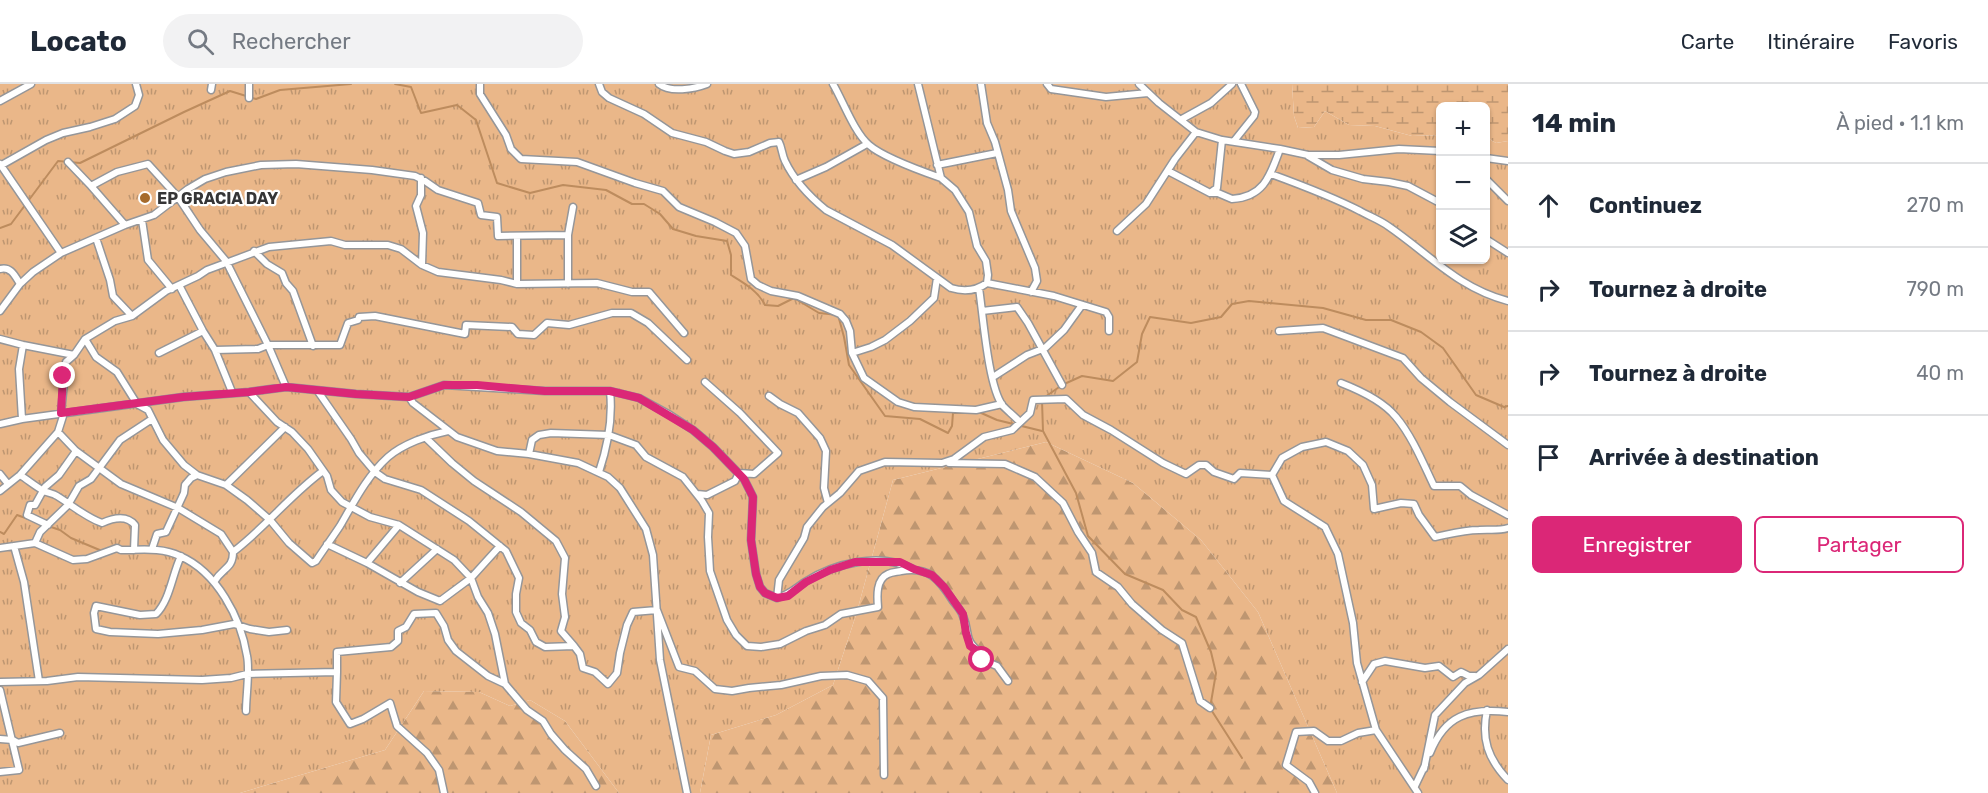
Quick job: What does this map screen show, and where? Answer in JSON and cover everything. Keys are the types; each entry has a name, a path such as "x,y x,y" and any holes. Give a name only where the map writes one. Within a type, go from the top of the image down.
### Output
{"street":[{"path":"0,101 31,84"},
{"path":"61,253 0,165 55,136 115,119 135,106 139,95 136,84"},
{"path":"249,84 249,98"},
{"path":"480,84 480,94 506,135 511,149 521,159 587,164 634,183 663,191 679,207 715,222 736,234 745,246 751,279 771,291 798,296 840,314 850,331 852,352 864,378 898,402 914,407 976,410 1002,404"},
{"path":"599,84 602,92 609,98 644,114 672,133 706,142 734,154 749,152 770,143 779,142 784,160 796,180 826,210 892,245 951,288 961,291 979,288 987,282 986,261 977,246 969,212 955,190 941,178 918,170 867,144 833,84"},
{"path":"659,84 667,88 680,89 707,84"},
{"path":"918,84 941,178"},
{"path":"981,84 987,123 995,142 1011,211 1035,268 1036,281 1031,292"},
{"path":"1047,84 1051,89 1091,96 1148,93"},
{"path":"1139,84 1196,132 1222,140 1308,155 1339,155 1399,149 1436,151"},
{"path":"1182,119 1211,103 1232,84"},
{"path":"1234,141 1255,112 1241,84"},
{"path":"1117,231 1146,204 1196,132"},
{"path":"1210,193 1217,188 1222,140"},
{"path":"796,180 826,167 867,144"},
{"path":"1168,171 1210,193 1218,193 1232,199 1258,192 1271,174 1280,149"},
{"path":"937,165 997,153"},
{"path":"1308,155 1332,170 1363,179 1408,186 1436,201"},
{"path":"1490,159 1508,161"},
{"path":"68,162 125,225"},
{"path":"91,186 117,171 148,164 178,197 200,230 226,261 268,345 286,387"},
{"path":"0,311 20,284 61,253 154,215 188,189 213,176 261,165 296,164 372,170 421,178 438,190 478,203 482,215 497,217 498,236 568,235"},
{"path":"1271,174 1331,196 1387,225 1468,286 1508,301"},
{"path":"421,178 421,195 416,206 423,233 422,264"},
{"path":"1490,184 1508,201"},
{"path":"568,284 568,235 573,207"},
{"path":"142,220 148,260 172,289"},
{"path":"517,237 517,284"},
{"path":"96,238 113,296 132,316"},
{"path":"0,491 20,475 58,432 62,413 66,362 85,339 115,321 132,316 172,289 226,261 269,246 331,241 345,245 388,245 401,249 438,272 517,284 597,283 632,292 649,292 684,333"},
{"path":"1490,242 1508,253"},
{"path":"254,251 267,264 282,273 286,283 293,291 313,346"},
{"path":"0,269 6,267 9,269 20,284"},
{"path":"852,352 872,347 910,321 934,298 937,279"},
{"path":"987,282 1054,296 1106,312 1109,317 1109,331"},
{"path":"179,285 215,350 232,392"},
{"path":"979,288 987,356 995,390 1002,404 1020,422"},
{"path":"993,377 1027,355 1042,351 1064,330 1082,305"},
{"path":"982,311 1017,307 1062,385"},
{"path":"215,350 258,349 268,345 340,345 348,323 358,320 359,317 375,316 465,334 466,325 512,327 518,334 534,335 547,323 568,325 612,313 631,313 648,323 687,360"},
{"path":"1279,332 1323,328 1403,358 1421,378 1508,445"},
{"path":"159,353 203,331"},
{"path":"0,339 74,355"},
{"path":"85,339 96,357 117,372 137,404 148,410 170,449 197,475 226,485 247,500 270,520 289,543 312,564 340,526 349,507 387,458 402,447 448,431"},
{"path":"22,419 18,369 23,345"},
{"path":"705,382 740,413 778,453 754,474 739,473"},
{"path":"1341,383 1364,392 1395,415 1434,486 1460,486 1471,495 1508,514"},
{"path":"0,424 62,413 183,397 286,387 409,397 444,385 545,391 610,391 639,398 693,430 739,473 753,497 751,540 756,574 760,587 765,593 777,598 788,596 806,582 830,570 855,562 900,562 932,575 944,587 963,614 970,646 983,655 982,660 997,666 1008,681"},
{"path":"327,391 319,393 359,453 375,472 385,479 421,490 469,521 506,551 519,578 516,612 521,623 530,630 536,642 545,647 574,646"},
{"path":"599,472 609,435 612,408 610,391"},
{"path":"249,392 277,422 292,432 308,449 323,471 336,497 349,507 370,517 399,525 454,560 471,578 478,597 488,612 505,684"},
{"path":"769,396 798,412 820,438 826,451 824,488 828,503"},
{"path":"409,397 457,437 497,451 578,463 599,472 620,488 646,529 653,555 660,660 687,793"},
{"path":"942,463 964,453 984,437 1012,430 1030,414 1033,400 1066,399 1083,415 1112,430 1163,463 1186,474 1198,465 1206,465 1214,472 1234,479 1240,473 1272,476"},
{"path":"35,543 40,532 68,504 79,486 91,479 120,440 152,419"},
{"path":"226,485 285,427"},
{"path":"58,432 76,451 121,484 178,508 221,534 233,552 233,561 220,571 214,582"},
{"path":"529,454 532,440 538,435 551,433 609,435 636,445 646,457 682,477 697,494 709,513 710,565 715,586 727,620 736,635 747,646 761,647 780,644 806,631 825,625 841,614 878,607 877,592 881,579 886,574 914,569"},
{"path":"426,438 474,481 521,512 556,541 565,558 562,594 566,617 561,631 580,654 583,668 595,672 608,684 617,673 627,625 633,612 657,610"},
{"path":"1272,476 1282,458 1302,447 1326,442 1348,451 1363,465 1372,486 1374,509 1401,503 1414,504 1436,537 1453,533 1508,528"},
{"path":"47,526 27,515 30,505 35,505 43,491 59,475 76,451"},
{"path":"777,598 779,580 804,538 807,527 859,471 885,462 1005,464 1035,477 1064,503 1092,554 1096,572 1118,587 1132,604 1162,630 1182,643 1200,701 1210,708"},
{"path":"233,552 270,520 301,488 323,471"},
{"path":"697,494 707,495 735,481 739,473"},
{"path":"0,474 8,484"},
{"path":"20,475 43,491 56,495 102,523 127,518 135,525 134,550"},
{"path":"152,549 157,534 166,532 178,508 185,485 197,475"},
{"path":"1272,476 1284,501 1325,527 1338,554 1353,623 1357,663 1376,730 1416,790"},
{"path":"367,563 399,525"},
{"path":"0,548 35,543 73,560 87,559 117,548 152,549 182,556 214,582 231,606 248,658 246,711"},
{"path":"327,544 367,563 400,583 440,601 471,578 500,546"},
{"path":"14,546 24,582 39,681"},
{"path":"400,583 437,549"},
{"path":"182,556 176,567 164,606 156,614 140,615 96,606 94,613 96,629 110,632 158,634 234,624 269,632 287,630"},
{"path":"657,610 679,667 695,670 715,689 732,691 781,686 821,676 847,675 868,681 883,698 884,775"},
{"path":"444,793 439,770 421,747 397,726 390,703 350,724 336,702 337,652 391,646 398,641 398,632 406,627 414,614 436,612 444,626 448,640 456,651 488,676 505,684 527,710 543,721 565,750 586,769 596,786"},
{"path":"1424,769 1435,715 1465,683 1479,675 1508,649"},
{"path":"1362,682 1374,664 1385,661 1425,668 1439,666 1453,677 1461,672 1469,676 1479,675"},
{"path":"0,682 39,681 78,676 202,680 231,678 247,674 337,672"},
{"path":"0,690 19,770 0,772"},
{"path":"1487,710 1486,746 1495,766 1508,780"},
{"path":"1416,790 1436,739 1453,718 1475,711 1508,712"},
{"path":"1315,793 1309,782 1286,765 1296,732 1314,731 1329,741 1341,741 1358,732 1376,730"},
{"path":"0,739 13,740 18,743 60,733"}],"green space":[{"path":"0,84 1292,84 1294,116 1298,128 1314,127 1325,111 1349,125 1375,126 1412,136 1436,135 1436,264 1490,264 1490,139 1496,143 1508,141 1508,793 1337,793 1258,612 1201,540 1133,483 1046,442 893,480 856,615 833,685 776,715 711,735 700,793 619,793 565,721 530,700 510,706 479,692 424,691 385,750 240,793 0,793"},
{"path":"1292,84 1508,84 1508,141 1496,143 1490,139 1490,102 1436,102 1436,135 1412,136 1375,126 1349,125 1325,111 1314,127 1298,128 1294,116"},
{"path":"1046,442 1133,483 1201,540 1258,612 1337,793 700,793 711,735 776,715 833,685 856,615 893,480"},
{"path":"424,691 479,692 510,706 530,700 565,721 619,793 240,793 385,750"}],"waterway":[{"path":"0,228 11,224 58,161 80,163 230,91 256,99 280,90 351,84"},
{"path":"395,84 411,87 421,113 457,105 476,120 497,183 530,193 563,185 606,190 632,204 644,204 660,214 673,229 696,236 727,241 731,255 731,275 755,291 765,305 778,306 794,298 819,313 838,315 849,365 885,416 920,419 948,433 952,426 953,413 970,413"},
{"path":"1045,397 1062,385 1082,376 1113,381 1137,362 1142,334 1150,317 1191,323 1221,317 1232,304 1249,301 1323,308 1366,320 1391,320 1421,332 1443,348 1476,395 1504,407 1508,406"},
{"path":"1042,401 1043,431 1076,493 1088,536 1125,574 1163,590 1182,610 1196,617 1211,652 1216,673 1210,708 1242,758"},
{"path":"979,412 997,420 1042,431"},
{"path":"0,532 4,534 17,515 34,521"},
{"path":"48,526 102,551"}],"place":[{"name":"EP GRACIA DAY","path":"145,198"}],"route":[{"path":"63,376 61,413 183,397 286,387 409,397 444,385 477,385 545,391 610,391 639,398 693,430 744,479 753,497 751,540 756,574 760,587 765,593 777,598 788,596 806,582 830,570 855,562 900,562 932,575 944,587 963,614 970,646 983,655 982,660"}]}
